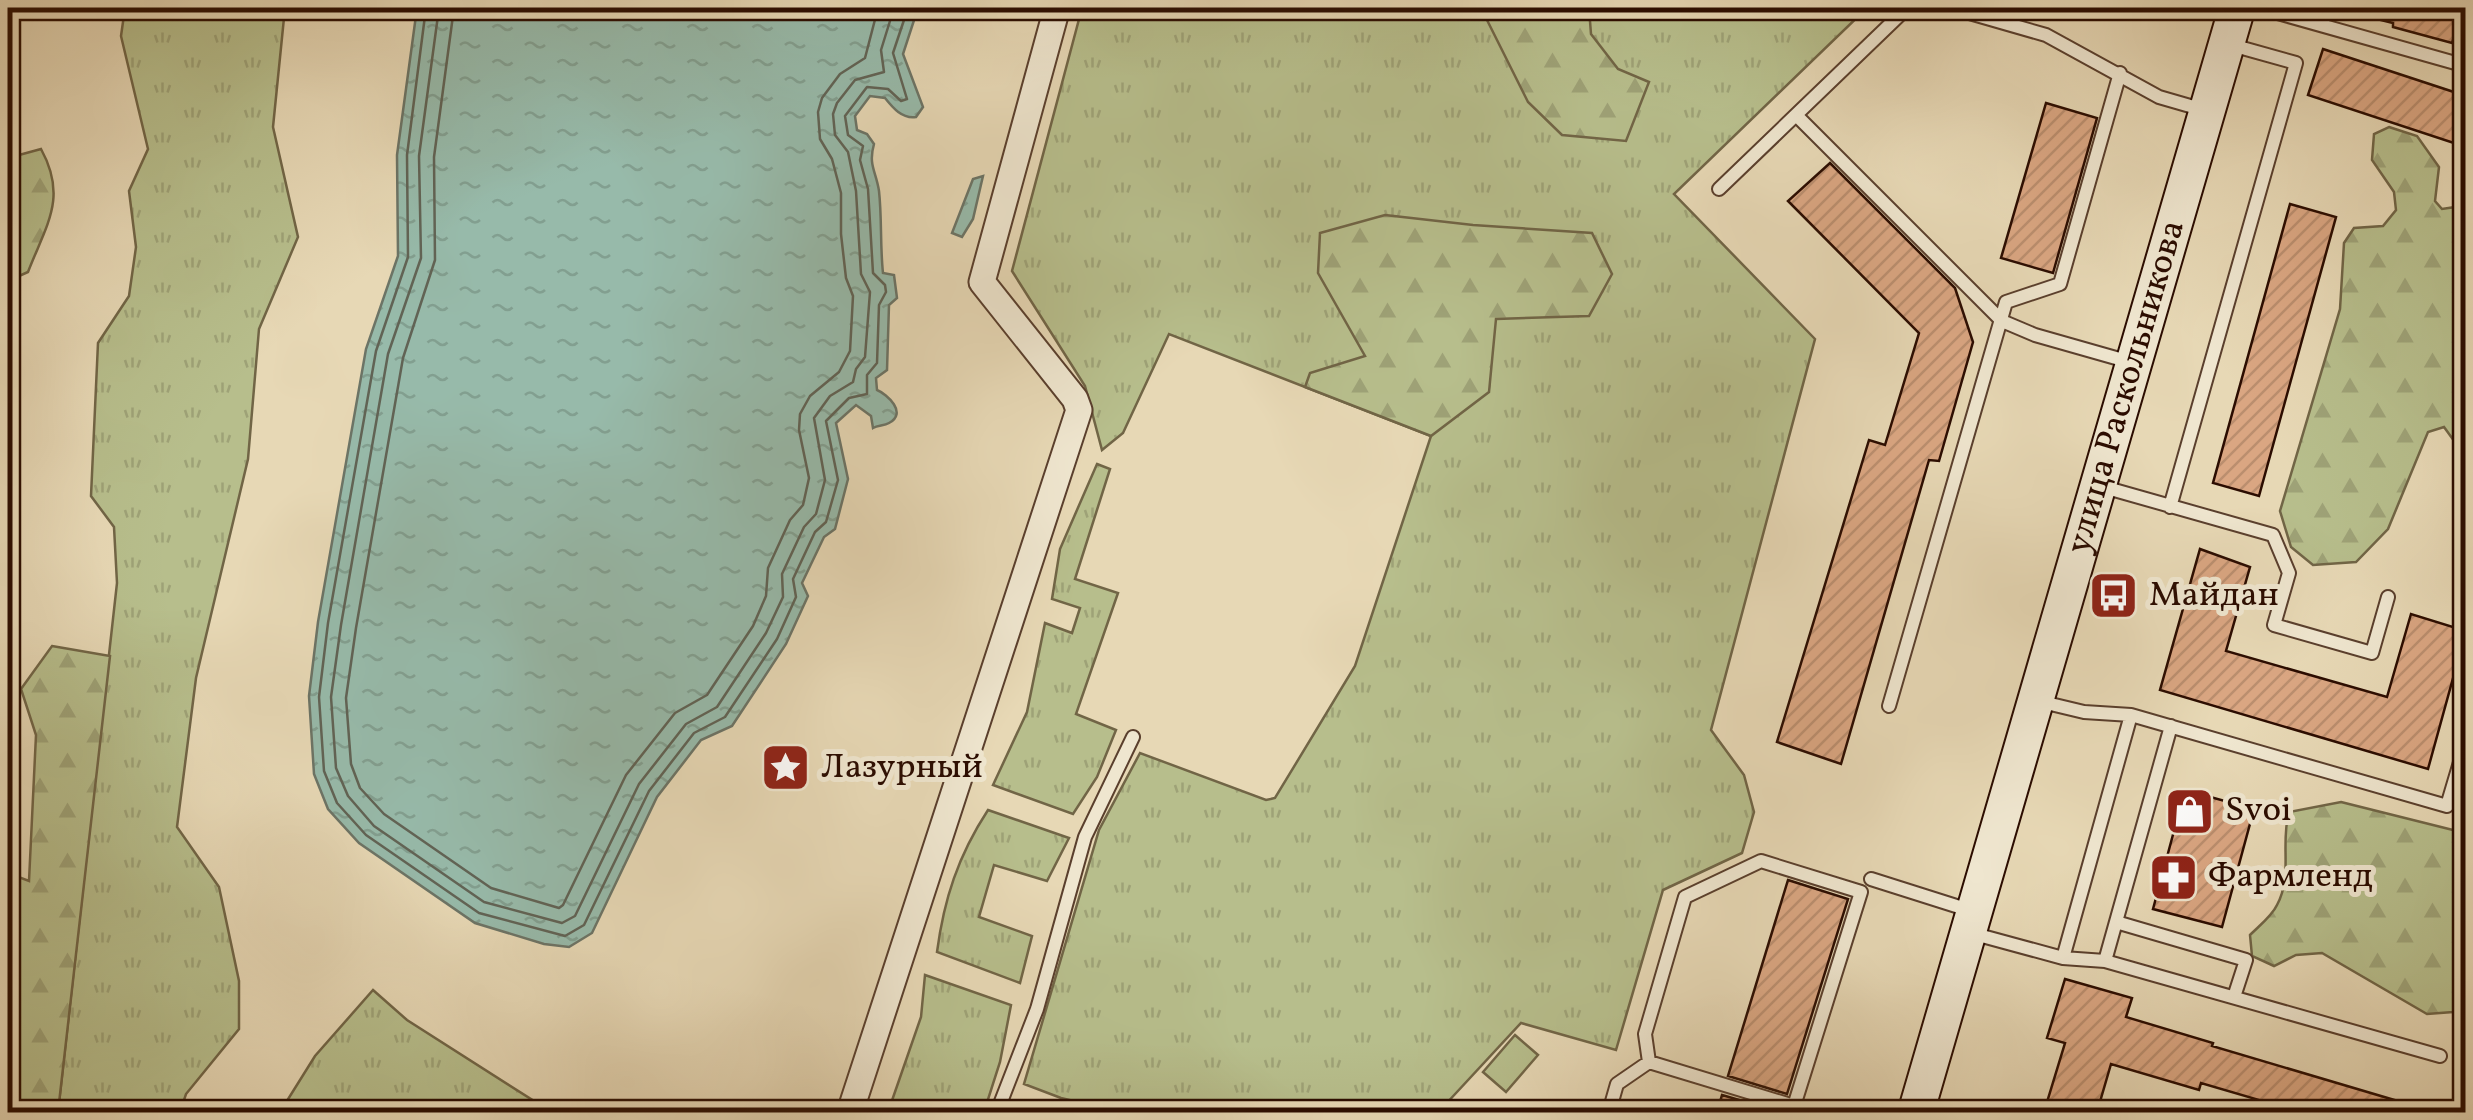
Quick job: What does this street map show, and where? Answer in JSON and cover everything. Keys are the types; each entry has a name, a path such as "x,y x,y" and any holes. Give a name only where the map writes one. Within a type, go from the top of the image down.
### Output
{"street":[{"path":"850,1112 1079,410 1075,399 982,282 1058,8"},
{"name":"улица Раскольникова","path":"1916,1112 2237,8"}],"lane":[{"path":"1719,188 1907,8"},
{"path":"1952,8 2046,35 2159,97 2207,110"},
{"path":"2260,8 2289,12 2466,66"},
{"path":"2170,507 2282,135 2296,63 2226,44"},
{"path":"1889,706 2006,302 2060,284 2120,74"},
{"path":"1796,115 2002,321 2035,335 2133,363"},
{"path":"2098,486 2273,534 2289,573 2274,624 2372,653 2388,597"},
{"path":"2035,700 2084,712 2131,715 2447,806 2466,742"},
{"path":"2063,958 2131,715"},
{"path":"2105,960 2171,726"},
{"path":"998,1112 1037,1009 1084,838 1132,737"},
{"path":"1761,861 1861,892 1800,1109 1777,1107 1650,1062 1645,1034 1686,897 1761,861"},
{"path":"1871,879 2063,958 2105,960 2440,1056"},
{"path":"2116,922 2246,960 2234,997"},
{"path":"1608,1112 1617,1084 1650,1062"}],"green space":[{"path":"125,8 285,8 273,127 298,237 259,329 248,459 196,678 177,827 219,887 239,981 239,1029 186,1094 180,1112 58,1112 117,583 114,527 91,496 98,343 129,296 136,247 129,191 148,149 121,36"},
{"path":"1082,8 1867,8 1674,194 1815,339 1711,730 1744,775 1754,812 1742,853 1663,890 1616,1050 1521,1023 1444,1106 1443,1112 1120,1112 1061,1098 1024,1084 1099,830 1140,753 1266,800 1275,798 1355,666 1431,436 1169,334 1123,433 1102,450 1085,386 1012,271"},
{"path":"1481,8 1589,8 1591,34 1618,69 1649,82 1626,141 1562,135 1528,102"},
{"path":"2389,127 2417,136 2439,167 2435,201 2442,209 2455,207 2465,196 2465,448 2457,445 2444,427 2428,432 2388,529 2356,562 2313,565 2291,547 2280,511 2340,309 2344,243 2354,228 2383,226 2396,210 2394,192 2372,160 2374,134"},
{"path":"41,149 53,182 51,211 28,272 8,281 8,158"},
{"path":"1385,215 1592,233 1612,274 1589,316 1496,319 1489,392 1431,436 1305,387 1310,373 1365,356 1318,273 1320,233"},
{"path":"1097,464 1110,469 1075,579 1118,593 1076,714 1116,730 1097,777 1073,814 993,785 1027,712 1045,623 1072,633 1080,608 1052,599 1060,549"},
{"path":"52,646 110,656 58,1112 8,1112 8,873 29,881 36,735 21,689"},
{"path":"2341,802 2465,833 2465,993 2453,1012 2427,1014 2322,953 2296,955 2274,966 2252,956 2250,935 2272,913 2282,894 2289,812"},
{"path":"988,810 1069,838 1047,881 994,865 979,917 1032,936 1020,983 937,952 954,878"},
{"path":"925,975 1011,1005 1000,1062 984,1112 888,1112 921,1017"},
{"path":"373,990 407,1020 534,1101 542,1112 280,1112 315,1056"},
{"path":"1515,1035 1538,1055 1506,1092 1483,1072"}],"water":[{"path":"417,8 918,8 903,54 923,107 916,117 906,116 885,98 870,96 855,116 857,130 867,134 874,144 872,163 879,191 883,273 894,275 897,298 889,305 887,370 876,378 877,390 890,400 897,414 889,423 873,428 871,416 856,405 836,423 848,479 835,529 824,537 802,583 808,596 786,644 732,726 701,740 657,797 592,933 569,947 544,944 475,923 359,843 328,809 314,774 309,696 318,622 366,349 398,256 397,155"},
{"path":"983,176 973,219 962,237 952,233 973,179"}],"building":[{"path":"2358,8 2466,8 2466,43 2393,27 2393,23 2357,14"},
{"path":"2323,49 2466,96 2466,147 2308,95"},
{"path":"2046,103 2097,118 2053,273 2001,258"},
{"path":"1830,163 1955,288 1973,342 1939,461 1929,460 1841,764 1777,742 1869,440 1885,445 1919,333 1788,201"},
{"path":"2290,204 2336,217 2259,496 2213,483"},
{"path":"2200,549 2250,567 2226,651 2387,697 2411,614 2466,631 2428,769 2160,690"},
{"path":"2185,790 2254,809 2222,927 2153,909"},
{"path":"1788,880 1848,899 1787,1094 1728,1076"},
{"path":"2065,979 2132,998 2126,1017 2418,1107 2418,1112 2300,1112 2201,1083 2199,1090 2111,1064 2097,1112 2044,1112 2065,1043 2047,1038"},
{"path":"1722,1095 1781,1112 1717,1112"}],"place":[{"name":"Майдан","path":"2114,596"},
{"name":"Лазурный","path":"786,768"},
{"name":"Svoi","path":"2190,811"},
{"name":"Фармленд","path":"2173,877"}]}
